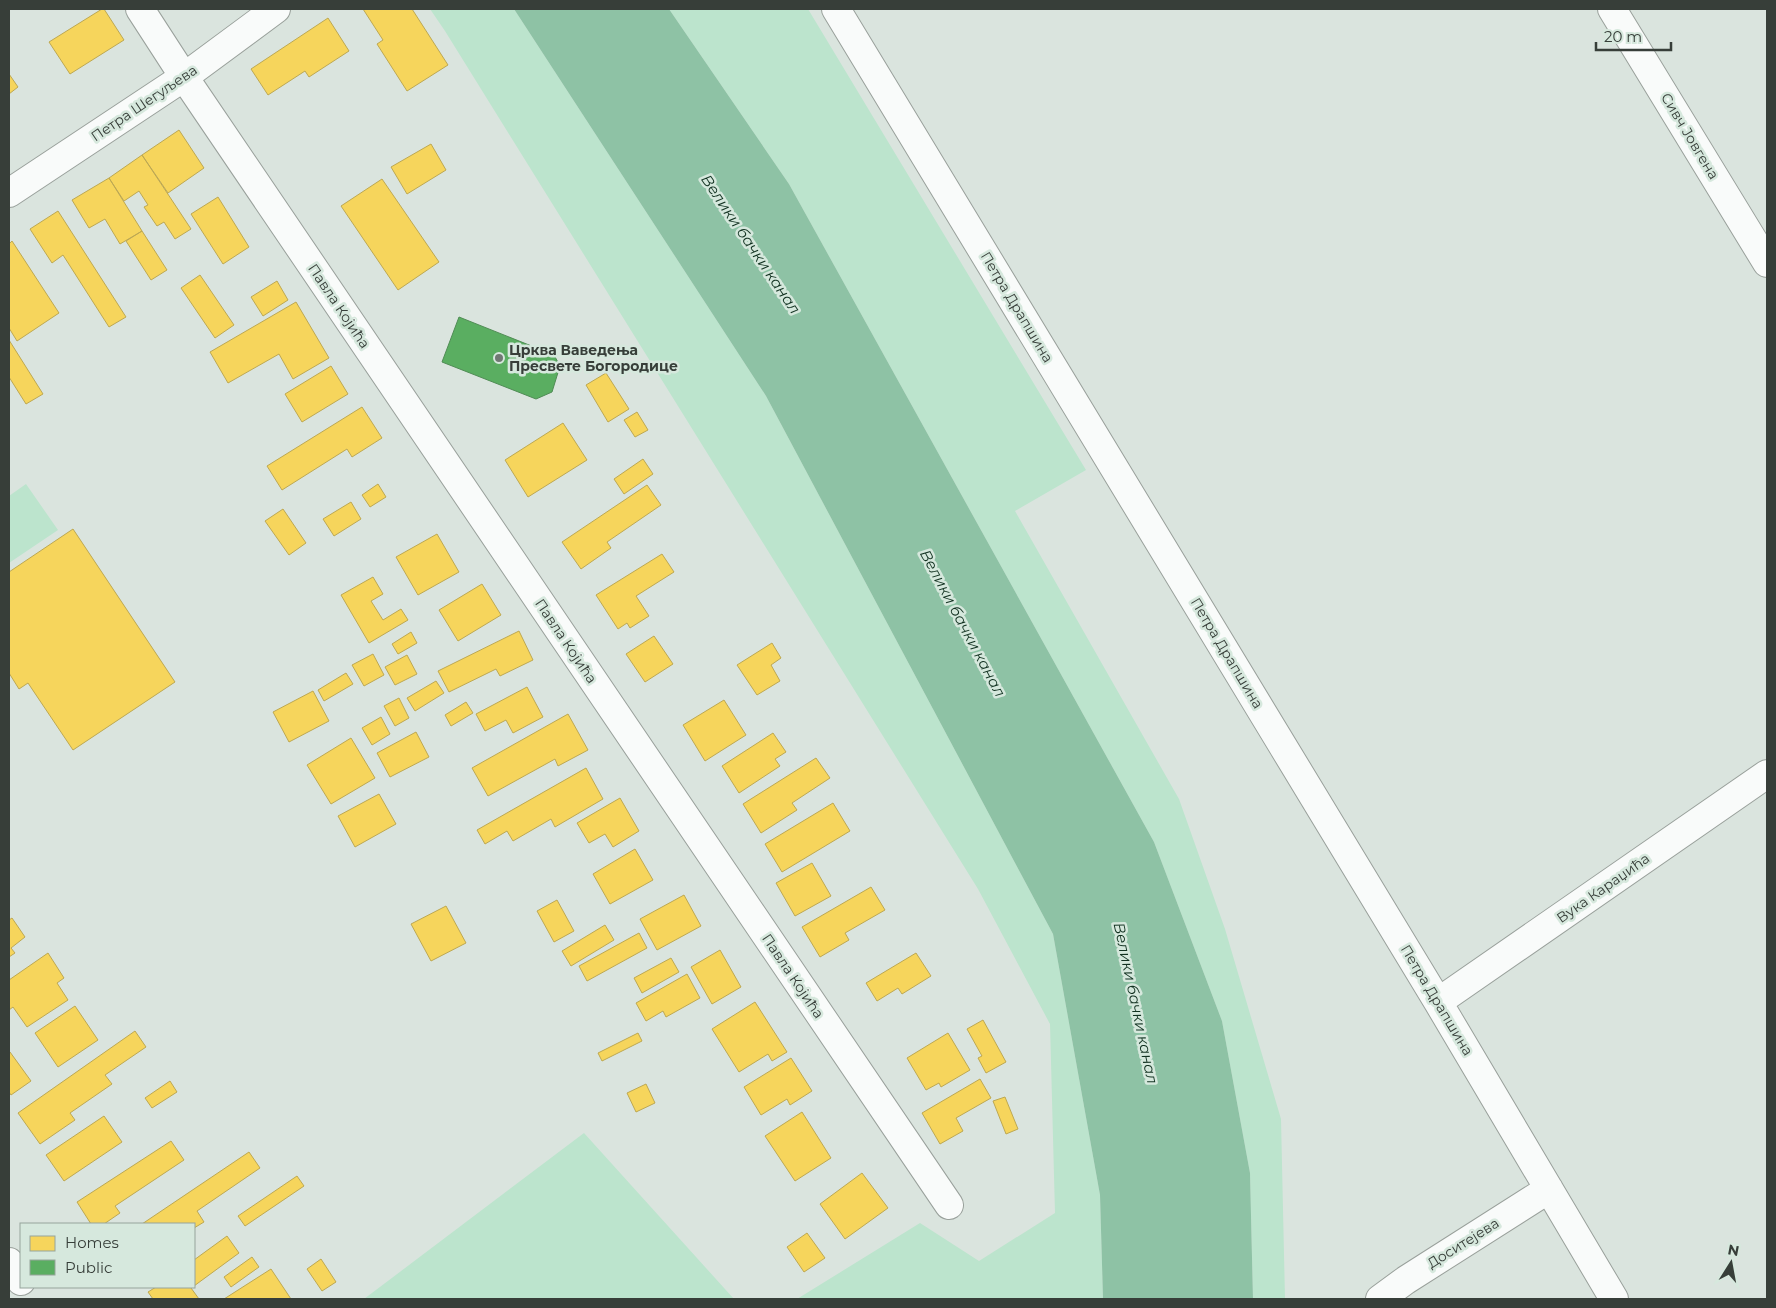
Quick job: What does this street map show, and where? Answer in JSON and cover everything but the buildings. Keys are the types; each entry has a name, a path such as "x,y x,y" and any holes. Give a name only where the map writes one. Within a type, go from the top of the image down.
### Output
{"street":[{"name":"Павла Којића","path":"140,9 184,77 949,1205"},
{"name":"Петра Шегуљева","path":"9,193 184,77 276,9"},
{"name":"Петра Драпшина","path":"836,9 1438,1002 1614,1299"},
{"name":"Сивч Јовгена","path":"1612,9 1767,263"},
{"name":"Вука Караџића","path":"1438,1002 1767,774"},
{"name":"Доситејева","path":"1380,1299 1406,1280 1549,1189"},
{"path":"9,1262 20,1279"},
{"path":"26,1288 34,1299"}],"shaded area":[{"path":"430,9 514,9 766,396 1053,934 1100,1195 1103,1299 797,1299 920,1223 979,1261 1055,1213 1050,1024 978,889"},
{"path":"669,9 808,9 1086,470 1015,511 1179,799 1225,929 1281,1119 1285,1299 1253,1299 1250,1173 1222,1021 1154,842 789,184"},
{"path":"26,484 58,530 9,563 9,496"},
{"path":"584,1133 734,1299 364,1299"}],"water":[{"name":"Велики бачки канал","path":"514,9 669,9 789,184 1154,842 1222,1021 1250,1173 1253,1299 1103,1299 1100,1195 1053,934 766,396"}],"place":[{"name":"Црква Ваведења Пресвете Богородице","path":"499,358"}]}
